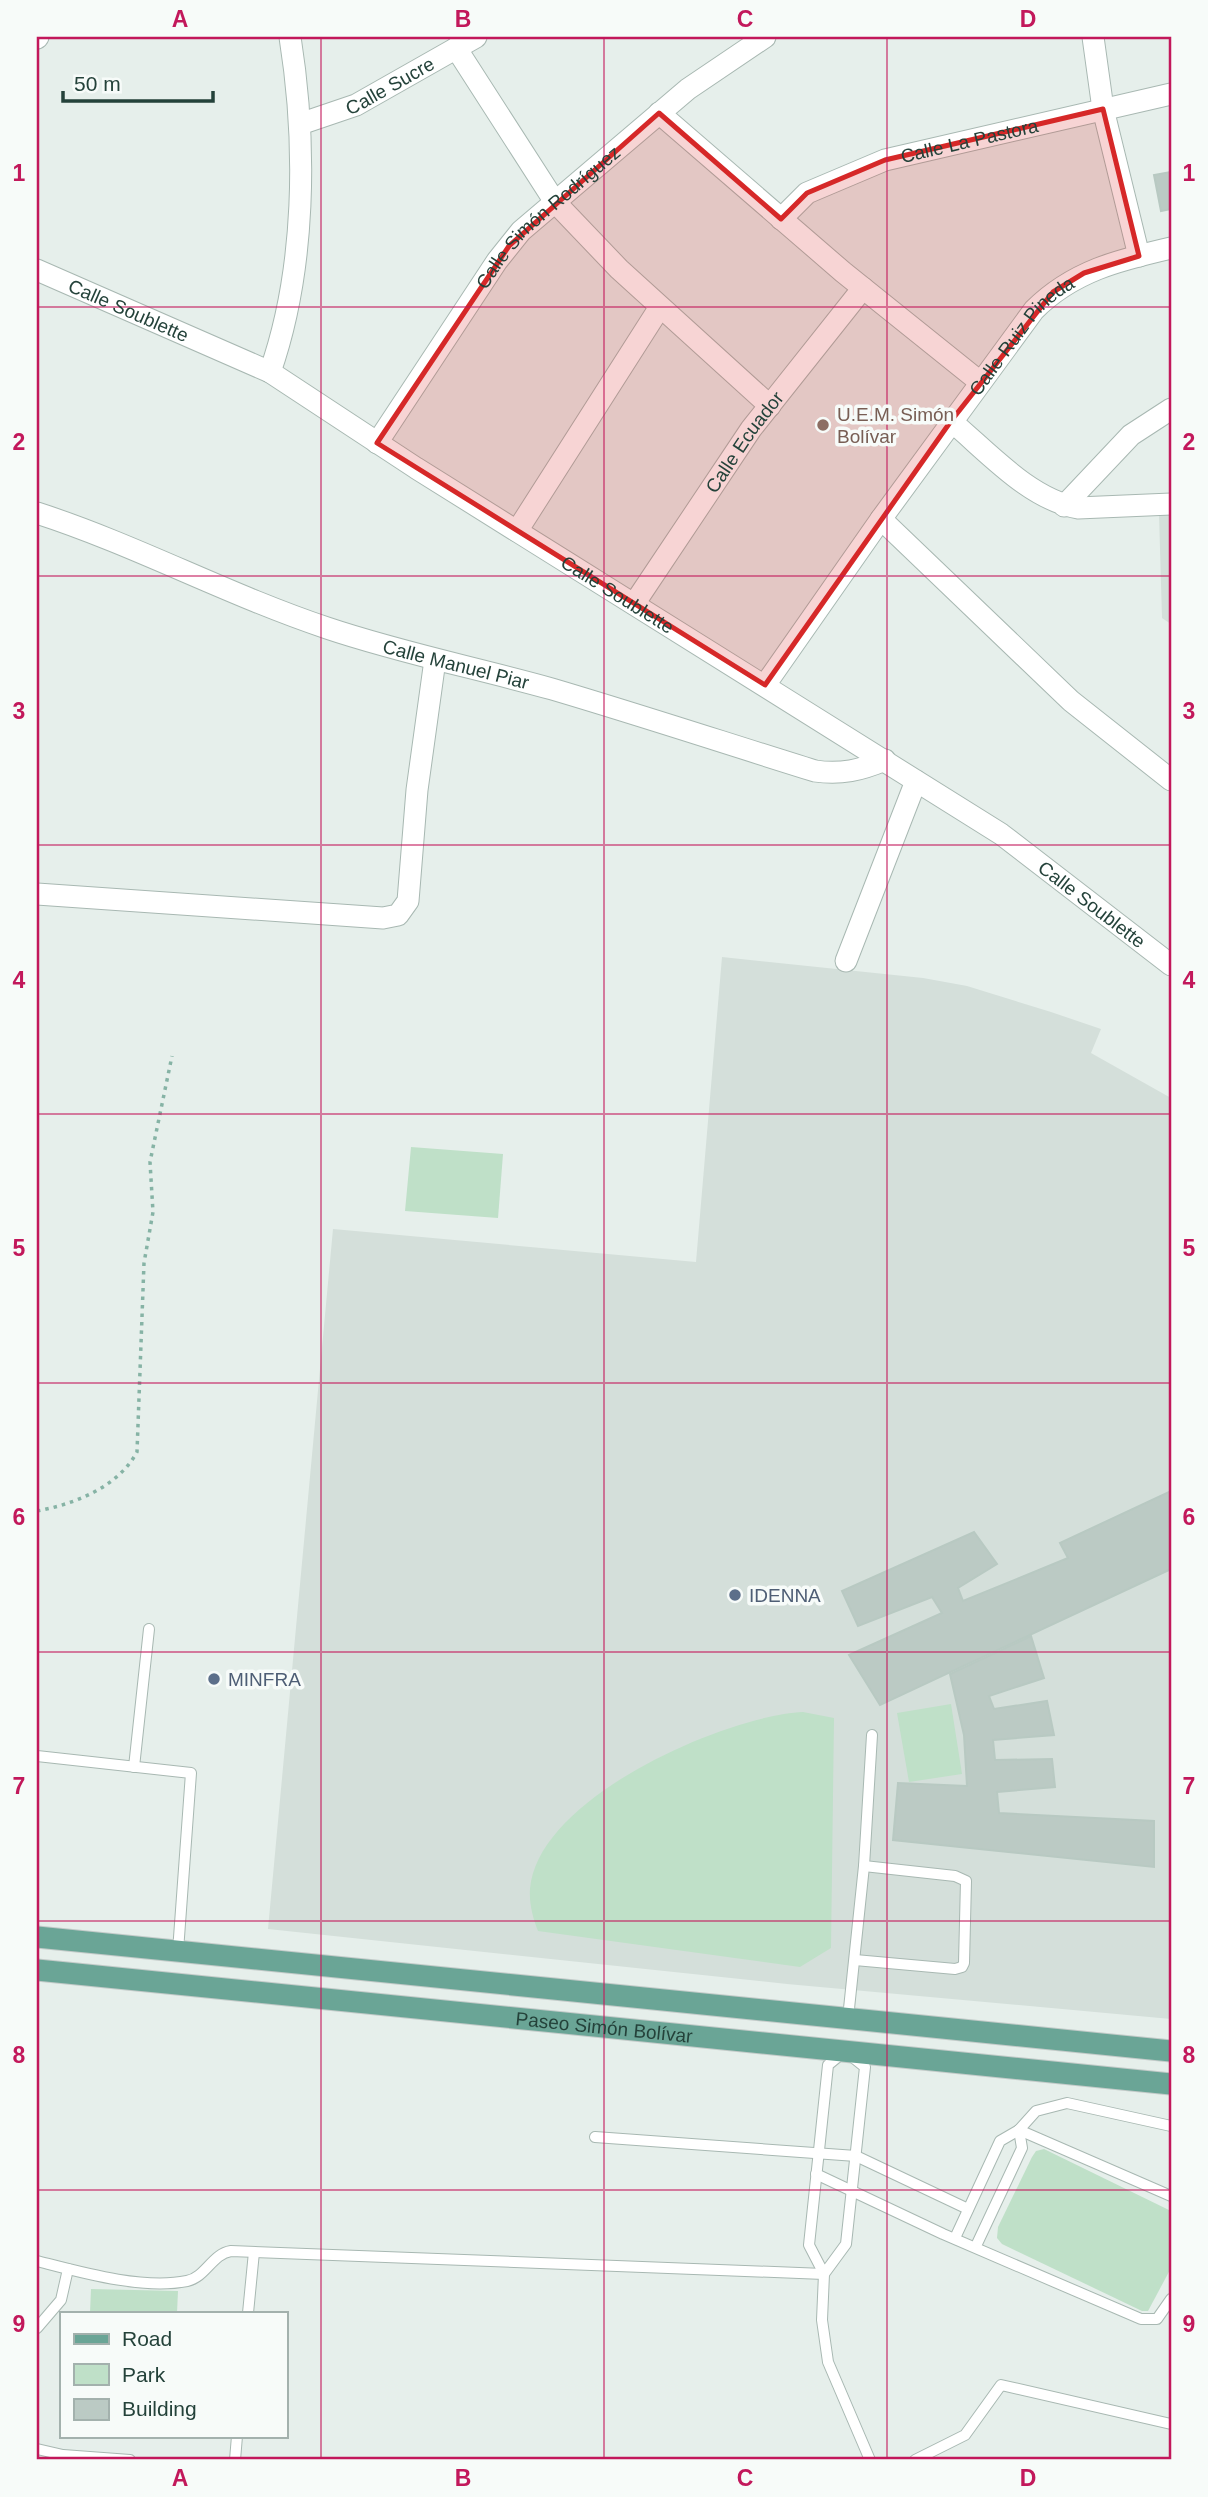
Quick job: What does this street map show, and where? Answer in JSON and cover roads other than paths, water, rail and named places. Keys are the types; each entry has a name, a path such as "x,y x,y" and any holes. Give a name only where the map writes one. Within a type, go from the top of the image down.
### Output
{"main road":[{"name":"Paseo Simón Bolívar","path":"37,1937 1171,2051"},
{"name":"Paseo Simón Bolívar","path":"37,1970 1171,2084"},
{"path":"845,2051 848,2018"}],"street":[{"path":"270,372 282,336 289,299 299,192 300,124 290,37"},
{"name":"Calle Sucre","path":"300,124 356,105 476,37"},
{"name":"Calle Simón Rodríguez","path":"377,443 497,261 521,232 712,70 765,37"},
{"path":"1093,37 1103,109 1139,256"},
{"path":"456,48 555,202 588,239 770,406"},
{"name":"Calle La Pastora","path":"781,219 807,193 885,160 1171,94"},
{"path":"659,113 863,288 980,382"},
{"name":"Calle Ruiz Pineda","path":"765,685 951,421 1034,310 1053,292 1084,273 1171,248"},
{"name":"Calle Soublette","path":"37,270 270,372 377,443 1001,834 1171,965"},
{"name":"Calle Ecuador","path":"634,604 770,406 863,288"},
{"path":"517,531 660,307"},
{"path":"1064,506 1131,435 1171,409"},
{"path":"951,421 1019,478 1064,506 1077,508 1171,504"},
{"name":"Calle Manuel Piar","path":"37,513 96,532 223,590 326,628 435,660 552,689 815,771 836,774 861,770 885,760"},
{"path":"881,519 1071,701 1171,780"},
{"path":"37,894 383,918 398,915 405,910 410,888 417,790 435,660"},
{"path":"846,961 916,781"}],"lane":[{"path":"134,1767 149,1629"},
{"path":"848,2018 864,1866 872,1735"},
{"path":"37,1756 191,1773 178,1951"},
{"path":"855,1960 955,1969 964,1963 965,1881 956,1876 864,1866"},
{"path":"824,2274 846,2244 865,2067 845,2051 828,2064 808,2245 824,2274 823,2343 834,2379 870,2460"},
{"path":"955,2238 1000,2141 1019,2130 1037,2111 1067,2104 1171,2126"},
{"path":"1019,2130 1171,2196"},
{"path":"976,2246 1022,2148 1019,2130"},
{"path":"595,2137 856,2157 968,2208"},
{"path":"816,2174 1147,2321 1163,2315 1171,2299"},
{"path":"37,2261 115,2279 176,2282 194,2278 226,2252 824,2274"},
{"path":"248,2312 254,2252"},
{"path":"37,2328 57,2307 68,2269"},
{"path":"57,2307 65,2312"},
{"path":"915,2460 965,2435 1001,2385 1171,2424"},
{"path":"235,2460 237,2438"},
{"path":"37,2449 62,2455 130,2460"}],"place":[{"name":"U.E.M. Simón Bolívar","path":"823,425"},
{"name":"IDENNA","path":"735,1595"},
{"name":"MINFRA","path":"214,1679"}]}
